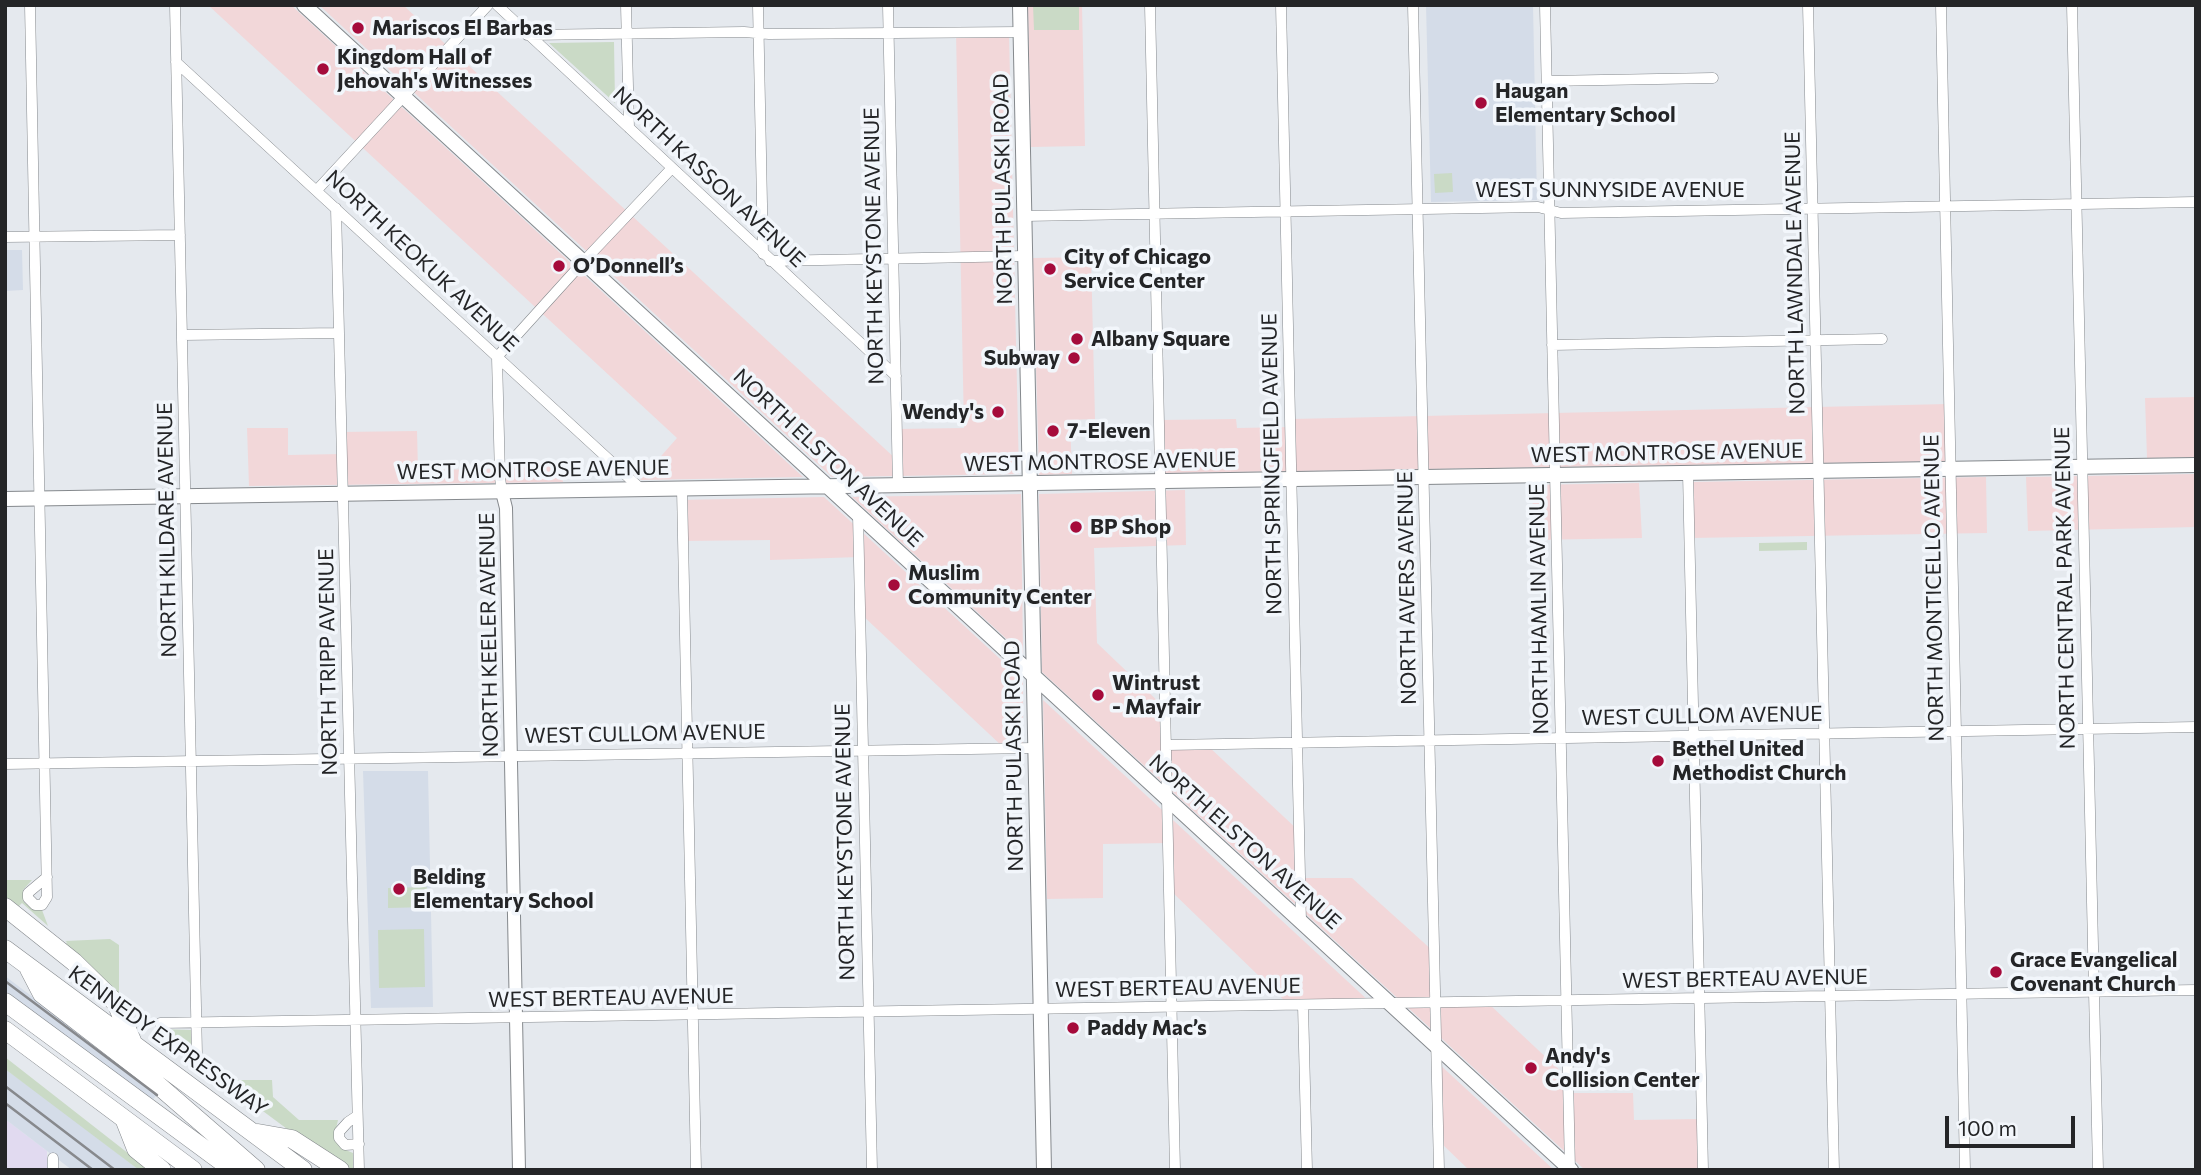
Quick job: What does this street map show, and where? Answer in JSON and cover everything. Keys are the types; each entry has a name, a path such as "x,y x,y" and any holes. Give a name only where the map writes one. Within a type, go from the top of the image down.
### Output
{"highway":[{"path":"5,907 74,962 116,1003 133,1042"},
{"name":"KENNEDY EXPRESSWAY","path":"5,949 303,1170"},
{"path":"27,966 42,994 143,1072 256,1170"},
{"path":"5,1002 233,1170"},
{"path":"5,1030 193,1170"},
{"path":"125,1121 136,1149 162,1170"},
{"path":"255,1133 292,1139 340,1170"}],"main road":[{"name":"NORTH ELSTON AVENUE","path":"304,5 1570,1169"},
{"name":"NORTH PULASKI ROAD","path":"1020,5 1044,1170"},
{"name":"WEST MONTROSE AVENUE","path":"5,499 2196,465"}],"street":[{"path":"30,5 47,877"},
{"name":"NORTH KILDARE AVENUE","path":"175,5 197,1055"},
{"path":"317,190 488,5"},
{"name":"NORTH KASSON AVENUE","path":"497,5 896,376"},
{"path":"626,5 629,128"},
{"path":"758,5 767,257 1025,256"},
{"name":"NORTH KEYSTONE AVENUE","path":"888,5 898,486"},
{"path":"1150,5 1175,1170"},
{"name":"NORTH SPRINGFIELD AVENUE","path":"1281,5 1301,922"},
{"name":"NORTH AVERS AVENUE","path":"1413,5 1439,1170"},
{"name":"NORTH HAMLIN AVENUE","path":"1545,5 1570,1169"},
{"name":"NORTH LAWNDALE AVENUE","path":"1808,5 1834,1170"},
{"name":"NORTH MONTICELLO AVENUE","path":"1941,5 1965,1170"},
{"name":"NORTH CENTRAL PARK AVENUE","path":"2072,5 2098,1170"},
{"path":"527,35 1021,32"},
{"name":"NORTH KEOKUK AVENUE","path":"176,62 641,490"},
{"path":"1546,81 1713,79"},
{"path":"497,357 673,168"},
{"name":"WEST SUNNYSIDE AVENUE","path":"1024,216 1538,207 1561,213 2196,202"},
{"name":"NORTH TRIPP AVENUE","path":"336,208 359,1170"},
{"path":"5,237 180,235"},
{"path":"182,335 339,333"},
{"path":"1552,345 1882,339"},
{"name":"NORTH KEELER AVENUE","path":"497,357 500,478 506,508 520,1170"},
{"path":"1688,473 1703,1170"},
{"path":"682,489 696,1170"},
{"name":"NORTH KEYSTONE AVENUE","path":"858,514 872,1170"},
{"name":"WEST CULLOM AVENUE","path":"1167,745 2196,727"},
{"name":"WEST CULLOM AVENUE","path":"5,764 1034,748"},
{"name":"WEST BERTEAU AVENUE","path":"160,1023 2196,990"},
{"path":"1303,1005 1307,1170"},
{"path":"357,1116 348,1122 339,1138 345,1145 359,1144"},
{"path":"53,1158 53,1170"}],"shaded area":[{"path":"208,5 291,5 803,477 640,480 677,438"},
{"path":"319,5 403,5 896,459 896,429 964,428 956,33 1009,34 1019,474 832,477"},
{"path":"1028,5 1082,5 1085,146 1031,147"},
{"name":"Haugan Elementary School","path":"1426,5 1533,5 1537,200 1431,202"},
{"path":"5,250 22,250 23,290 5,291"},
{"name":"Albany Square","path":"1091,257 1095,419 1070,420 1072,474 1039,475 1033,258"},
{"path":"2196,397 2196,457 2147,458 2145,398"},
{"path":"1948,404 1949,461 1163,473 1161,420 1236,419 1237,428 1292,427 1292,419"},
{"path":"247,428 288,428 288,455 342,454 341,432 417,431 418,470 500,469 500,464 563,463 563,482 249,486"},
{"path":"2196,474 2196,527 2028,531 2026,477"},
{"path":"1986,477 1987,533 1690,538 1689,482"},
{"path":"1639,483 1642,538 1534,540 1532,485"},
{"path":"1185,490 1186,545 1094,548 1097,643 1165,708 1166,746 1208,746 1298,830 1299,878 1352,878 1433,951 1434,1004 1489,1004 1567,1077 1568,1093 1633,1093 1634,1120 1700,1119 1701,1170 1585,1170 1042,672 1039,494"},
{"path":"1021,494 1023,654 852,497"},
{"path":"824,497 1023,680 1023,746 1003,747 861,614 859,557 770,560 770,540 682,541 681,500"},
{"path":"1043,700 1371,1003 1288,1004 1171,891 1170,843 1103,844 1103,898 1047,899"},
{"name":"Belding Elementary School","path":"363,771 428,771 433,1007 371,1008"},
{"path":"5,976 159,1093 151,1103 5,993"},
{"path":"1438,1063 1554,1170 1469,1170 1440,1142"},
{"path":"5,1069 139,1170 72,1170 5,1119"},
{"path":"5,1119 47,1151 47,1170 5,1170"}],"green space":[{"path":"1033,5 1079,5 1079,30 1034,30"},
{"path":"614,42 615,103 549,43"},
{"path":"1452,173 1453,192 1435,193 1434,174"},
{"path":"1807,542 1807,550 1759,551 1759,543"},
{"path":"5,880 32,880 23,890 24,902 31,908 42,910 48,926 22,903 18,907 5,898"},
{"path":"427,887 428,907 388,908 388,888"},
{"path":"424,929 425,987 379,988 378,930"},
{"path":"110,939 119,945 119,996 64,946 67,942 65,941"},
{"path":"160,1029 191,1030 192,1054 191,1054"},
{"path":"5,1057 147,1168 146,1170 139,1170 5,1069"},
{"path":"221,1080 272,1080 273,1097 299,1120 338,1120 334,1138 341,1148 353,1153 353,1170 302,1140"}],"railway":[{"path":"5,981 157,1095"},
{"path":"5,1086 115,1170"},
{"path":"5,1103 93,1170"}],"place":[{"name":"Mariscos El Barbas","path":"358,28"},
{"name":"Kingdom Hall of Jehovah's Witnesses","path":"323,69"},
{"name":"Haugan Elementary School","path":"1481,103"},
{"name":"O’Donnell’s","path":"559,266"},
{"name":"City of Chicago Service Center","path":"1050,269"},
{"name":"Albany Square","path":"1077,339"},
{"name":"Subway","path":"1074,358"},
{"name":"Wendy's","path":"998,412"},
{"name":"7-Eleven","path":"1053,431"},
{"name":"BP Shop","path":"1076,527"},
{"name":"Muslim Community Center","path":"894,585"},
{"name":"Wintrust - Mayfair","path":"1098,695"},
{"name":"Bethel United Methodist Church","path":"1658,761"},
{"name":"Belding Elementary School","path":"399,889"},
{"name":"Grace Evangelical Covenant Church","path":"1996,972"},
{"name":"Paddy Mac’s","path":"1073,1028"},
{"name":"Andy's Collision Center","path":"1531,1068"}]}
